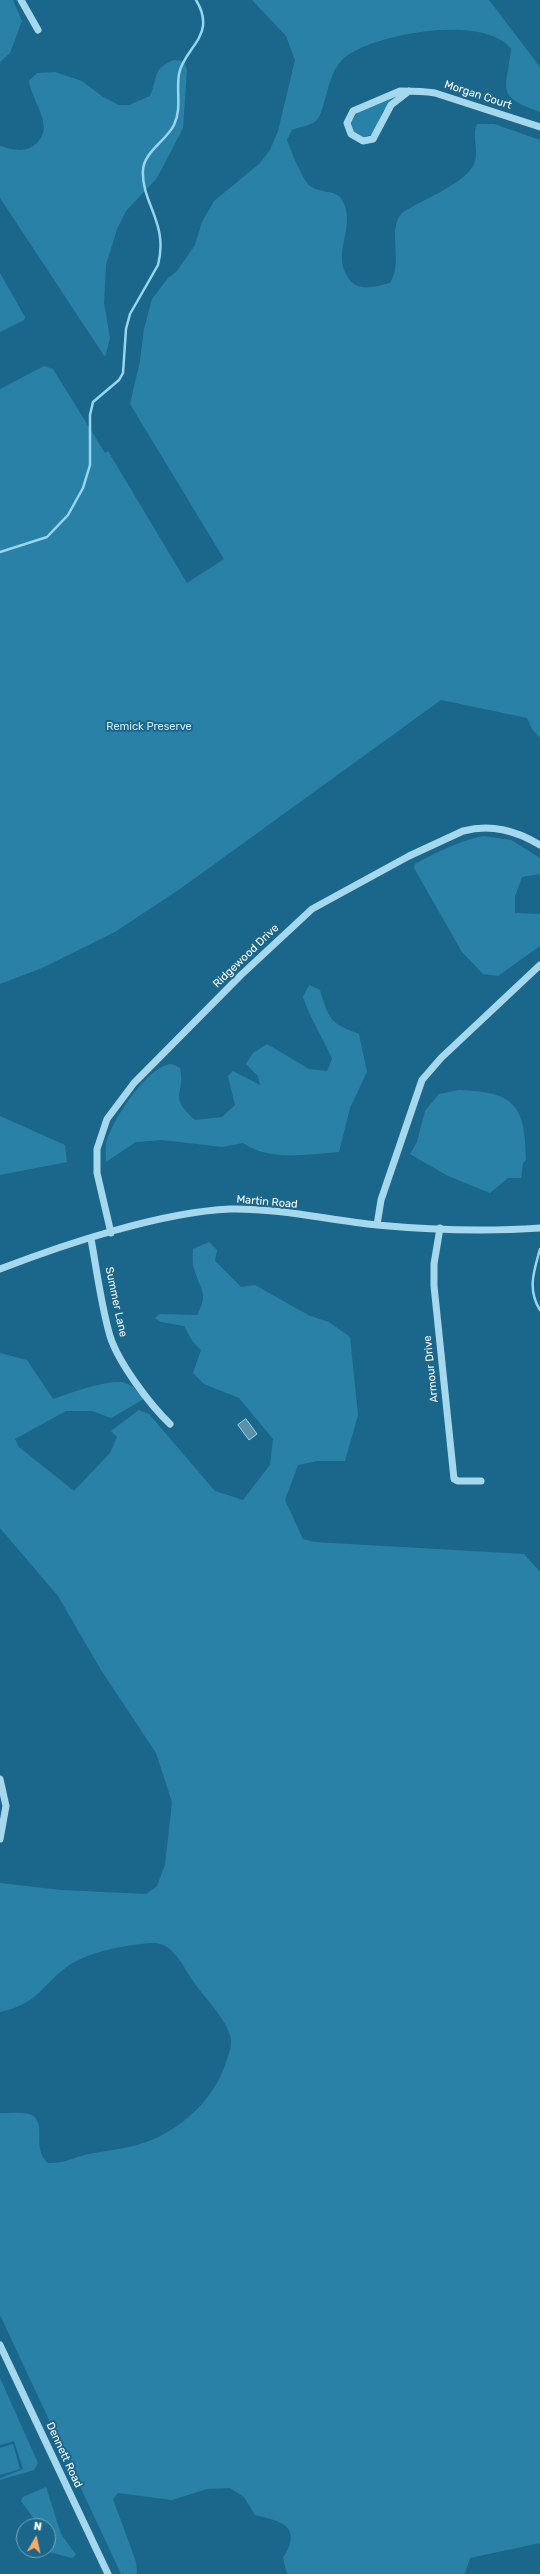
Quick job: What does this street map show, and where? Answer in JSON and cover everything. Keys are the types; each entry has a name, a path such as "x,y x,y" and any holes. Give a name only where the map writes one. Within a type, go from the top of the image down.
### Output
{"street":[{"path":"21,0 38,30"},
{"name":"Morgan Court","path":"409,91 392,105 373,139 363,141 351,134 347,123 353,111 388,94 409,91 435,93 540,127"},
{"name":"Ridgewood Drive","path":"111,1233 100,1187 96,1159 100,1135 114,1108 134,1083 184,1032 303,916 329,898 463,830 476,828 499,828 521,835 540,845"},
{"path":"377,1225 380,1200 422,1080 441,1058 540,965"},
{"name":"Martin Road","path":"0,1269 91,1239 166,1218 229,1209 259,1210 377,1225 440,1228 540,1228"},
{"name":"Armour Drive","path":"440,1228 434,1264 434,1286 454,1479 458,1481 481,1481"},
{"name":"Summer Lane","path":"91,1239 108,1328 117,1352 162,1416 170,1424"},
{"path":"0,1779 6,1806 0,1839"},
{"name":"Dennett Road","path":"0,2345 108,2574"}],"green space":[{"path":"0,0 13,0 22,21 10,53 0,62"},
{"name":"Remick Preserve","path":"252,0 489,0 540,67 540,112 525,106 510,96 507,90 506,82 511,49 498,38 479,32 455,30 430,31 381,41 360,48 345,57 338,64 329,84 318,119 311,124 292,130 287,140 300,171 310,186 318,190 336,194 342,200 346,210 347,219 342,257 343,267 347,276 356,285 361,287 372,287 390,283 394,274 396,265 395,229 401,214 441,192 469,172 476,159 475,129 477,124 494,124 540,140 540,738 532,729 527,718 441,700 180,889 115,932 42,968 0,984 0,389 44,366 53,369 105,453 108,451 187,583 224,559 130,404 140,361 144,329 152,299 168,278 177,271 195,245 202,222 214,201 259,164 270,150 278,131 295,60 286,36"},
{"path":"174,60 184,61 187,70 183,128 157,178 126,211 117,229 106,265 104,303 110,338 105,357 0,198 0,146 21,150 33,146 40,139 44,124 29,81 37,73 55,72 82,81 103,97 119,105 129,105 150,96 159,71 162,67"},
{"path":"399,94 382,112 374,134 363,137 354,132 351,122 359,111"},
{"path":"0,273 25,317 24,320 0,332"},
{"path":"483,836 511,840 540,858 540,874 522,877 515,896 515,913 540,914 540,946 498,976 483,974 462,952 414,868 415,864 440,851 465,841"},
{"path":"309,985 320,990 326,1008 336,1023 359,1034 367,1072 350,1108 339,1152 302,1155 277,1155 265,1153 243,1143 222,1147 162,1140 136,1142 106,1162 106,1143 109,1134 122,1111 138,1087 148,1077 166,1065 170,1064 180,1068 180,1100 187,1112 195,1120 222,1117 235,1105 228,1076 233,1071 260,1085 258,1076 246,1064 253,1053 267,1044 309,1069 327,1071 332,1059 303,997"},
{"path":"459,1090 478,1091 493,1094 505,1099 513,1105 519,1114 523,1126 525,1141 526,1160 523,1163 521,1178 508,1178 490,1193 448,1176 410,1154 417,1142 425,1111 439,1094"},
{"path":"0,1116 65,1145 67,1162 0,1175"},
{"path":"209,1242 217,1250 215,1261 241,1287 255,1285 310,1316 329,1322 350,1337 358,1415 345,1461 317,1461 298,1465 285,1500 303,1539 314,1542 524,1554 540,1572 540,2543 470,2558 465,2574 287,2574 283,2558 289,2547 291,2539 290,2532 287,2527 274,2520 255,2515 244,2497 230,2488 207,2489 172,2500 118,2493 113,2499 136,2562 137,2574 121,2574 0,2315 0,2113 26,2113 35,2117 39,2128 40,2150 48,2163 138,2145 154,2139 177,2126 207,2098 221,2074 229,2052 231,2041 227,2027 223,2020 196,1985 175,1954 170,1949 158,1943 120,1947 79,1959 61,1971 33,1998 24,2004 0,2012 0,1883 61,1890 146,1894 157,1886 165,1865 172,1802 156,1753 101,1670 58,1596 0,1528 0,1353 27,1360 53,1399 89,1387 119,1382 131,1386 144,1399 111,1418 92,1411 66,1411 15,1439 19,1447 74,1491 110,1453 117,1437 111,1431 139,1410 149,1414 215,1491 243,1500 270,1465 273,1439 239,1398 204,1384 193,1373 201,1350 193,1342 184,1326 161,1322 155,1318 160,1314 197,1315 201,1308 203,1296 193,1266 193,1249"},
{"path":"0,2378 38,2463 34,2470 0,2480 0,2478 23,2469 14,2441 0,2445"},
{"path":"13,2444 20,2469 0,2475 0,2448"},
{"path":"46,2487 56,2518 33,2518 21,2501 23,2497"},
{"path":"56,2518 61,2534 76,2555 72,2558 56,2554"}],"shaded area":[{"path":"246,1419 257,1434 249,1440 238,1425"}],"waterway":[{"path":"0,552 47,537 68,515 83,488 90,465 90,415 93,402 119,380 123,373 126,329 130,314 158,265 160,237 158,225 146,193 143,170 147,158 170,131 176,119 178,112 178,81 181,67 202,32 202,13 196,0"},
{"path":"540,1249 533,1280 534,1295 540,1310"}]}
